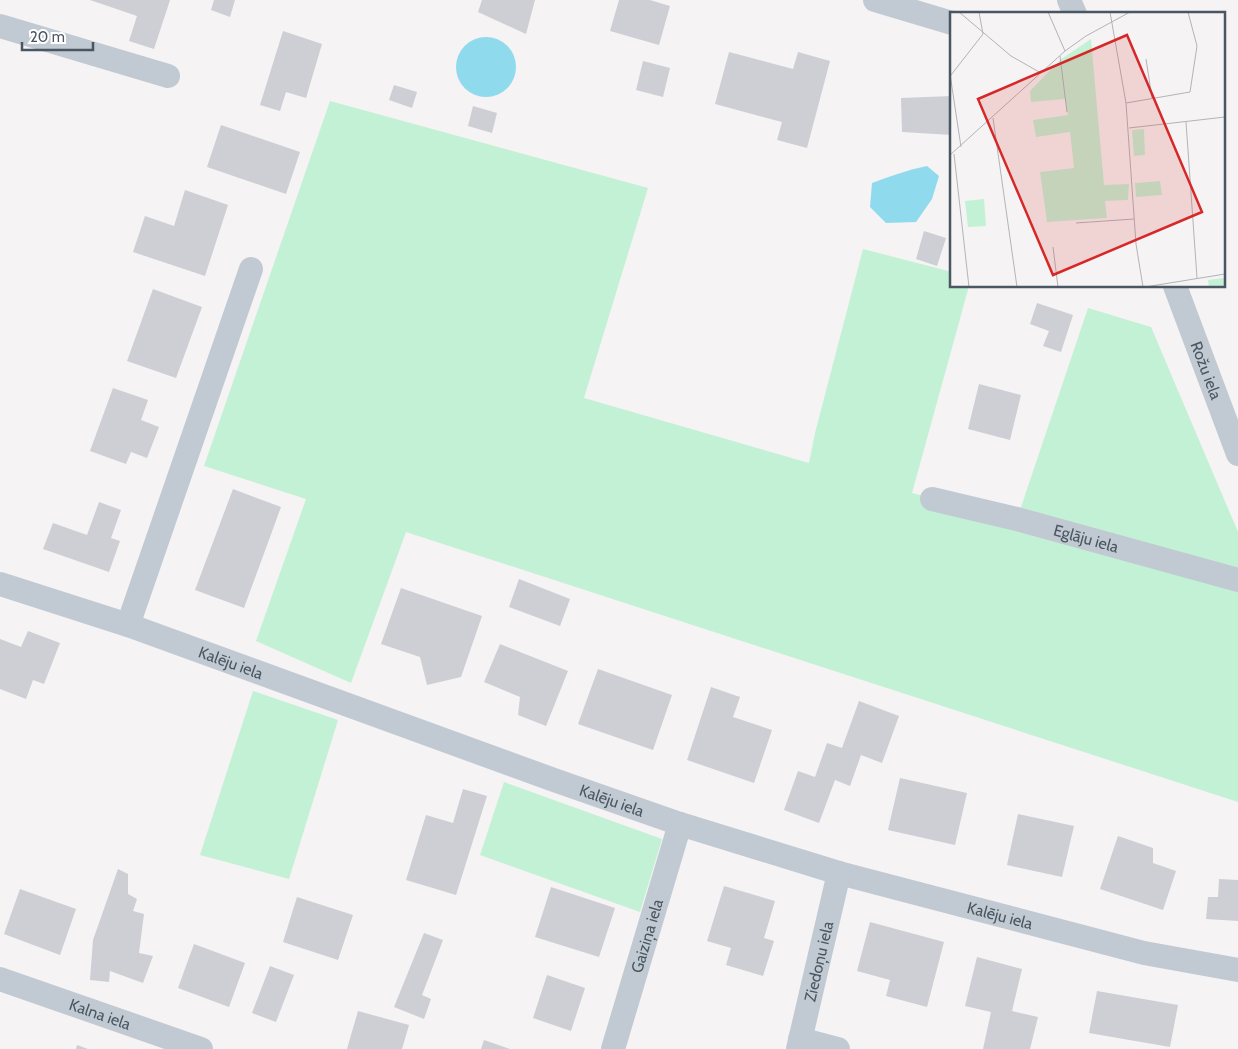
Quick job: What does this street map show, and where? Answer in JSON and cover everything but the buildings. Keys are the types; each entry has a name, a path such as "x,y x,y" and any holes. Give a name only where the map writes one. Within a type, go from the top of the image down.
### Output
{"street":[{"path":"875,0 950,21"},
{"path":"1069,0 1074,12"},
{"path":"0,26 168,76"},
{"path":"128,625 251,269"},
{"name":"Rožu iela","path":"1176,288 1236,443"},
{"name":"Eglāju iela","path":"932,499 1017,519 1238,580"},
{"name":"Kalēju iela","path":"0,584 128,625 680,824 839,873 1144,953 1238,970"},
{"name":"Gaiziņa iela","path":"613,1049 680,824"},
{"name":"Ziedoņu iela","path":"799,1044 839,873"},
{"name":"Kalna iela","path":"0,979 201,1049"},
{"path":"799,1044 838,1049"}],"green space":[{"path":"330,101 648,188 584,398 809,463 815,433 863,249 950,271 950,288 968,288 912,493 1017,519 1088,308 1151,327 1238,532 1238,802 406,532 351,683 256,641 306,499 204,466"},
{"path":"253,691 338,720 289,879 200,855"},
{"path":"504,782 662,839 640,912 480,855"}],"water":[{"path":"486,37 498,39 511,50 516,67 514,79 503,92 486,97 474,95 461,84 456,67 458,55 469,42"},
{"path":"927,166 939,176 932,199 916,222 886,223 870,207 872,183 899,173"}]}
